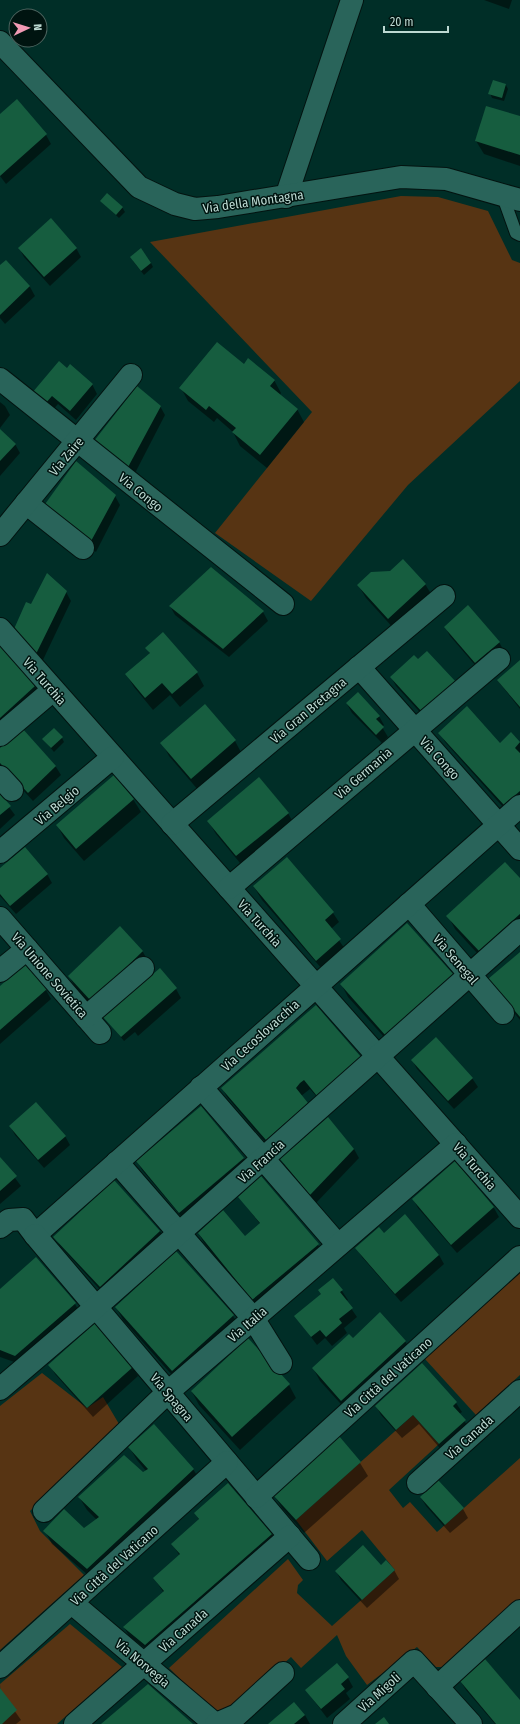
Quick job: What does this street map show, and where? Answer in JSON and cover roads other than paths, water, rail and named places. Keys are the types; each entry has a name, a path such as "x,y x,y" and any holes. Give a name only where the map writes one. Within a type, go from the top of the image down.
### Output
{"street":[{"path":"286,197 352,0"},
{"name":"Via della Montagna","path":"0,42 139,187 175,204 195,209 233,205 401,177 446,179 511,197"},
{"name":"Via Zaire","path":"0,535 78,442 130,375"},
{"name":"Via Congo","path":"0,379 283,604"},
{"path":"26,503 83,548"},
{"name":"Via Gran Bretagna","path":"172,824 444,596"},
{"name":"Via Turchia","path":"0,630 520,1217"},
{"name":"Via Germania","path":"229,888 414,729 499,659"},
{"name":"Via Congo","path":"360,667 520,849"},
{"path":"0,734 53,690"},
{"name":"Via Belgio","path":"0,852 113,757"},
{"name":"Via Cecoslovacchia","path":"35,1235 520,806"},
{"name":"Via Senegal","path":"409,904 503,1014"},
{"name":"Via Unione Sovietica","path":"0,918 93,1025 143,968"},
{"name":"Via Francia","path":"0,1389 180,1233 520,930"},
{"path":"0,971 27,949"},
{"path":"201,1088 338,1245"},
{"name":"Via Italia","path":"44,1511 168,1392 456,1144"},
{"path":"118,1162 253,1318 281,1363"},
{"path":"0,1227 9,1220 23,1218 35,1235"},
{"name":"Via Spagna","path":"35,1235 309,1559"},
{"name":"Via Città del Vaticano","path":"256,1497 520,1257"},
{"name":"Via Canada","path":"418,1483 520,1391"},
{"name":"Via Città del Vaticano","path":"0,1667 227,1462"},
{"name":"Via Canada","path":"76,1724 290,1536"},
{"name":"Via Norvegia","path":"72,1603 215,1724"},
{"path":"471,1724 437,1687 520,1611"},
{"name":"Via Migoli","path":"344,1724 414,1661 437,1687"},
{"path":"215,1724 237,1715 283,1673"}],"lane":[{"path":"511,197 516,233 520,235"}]}
